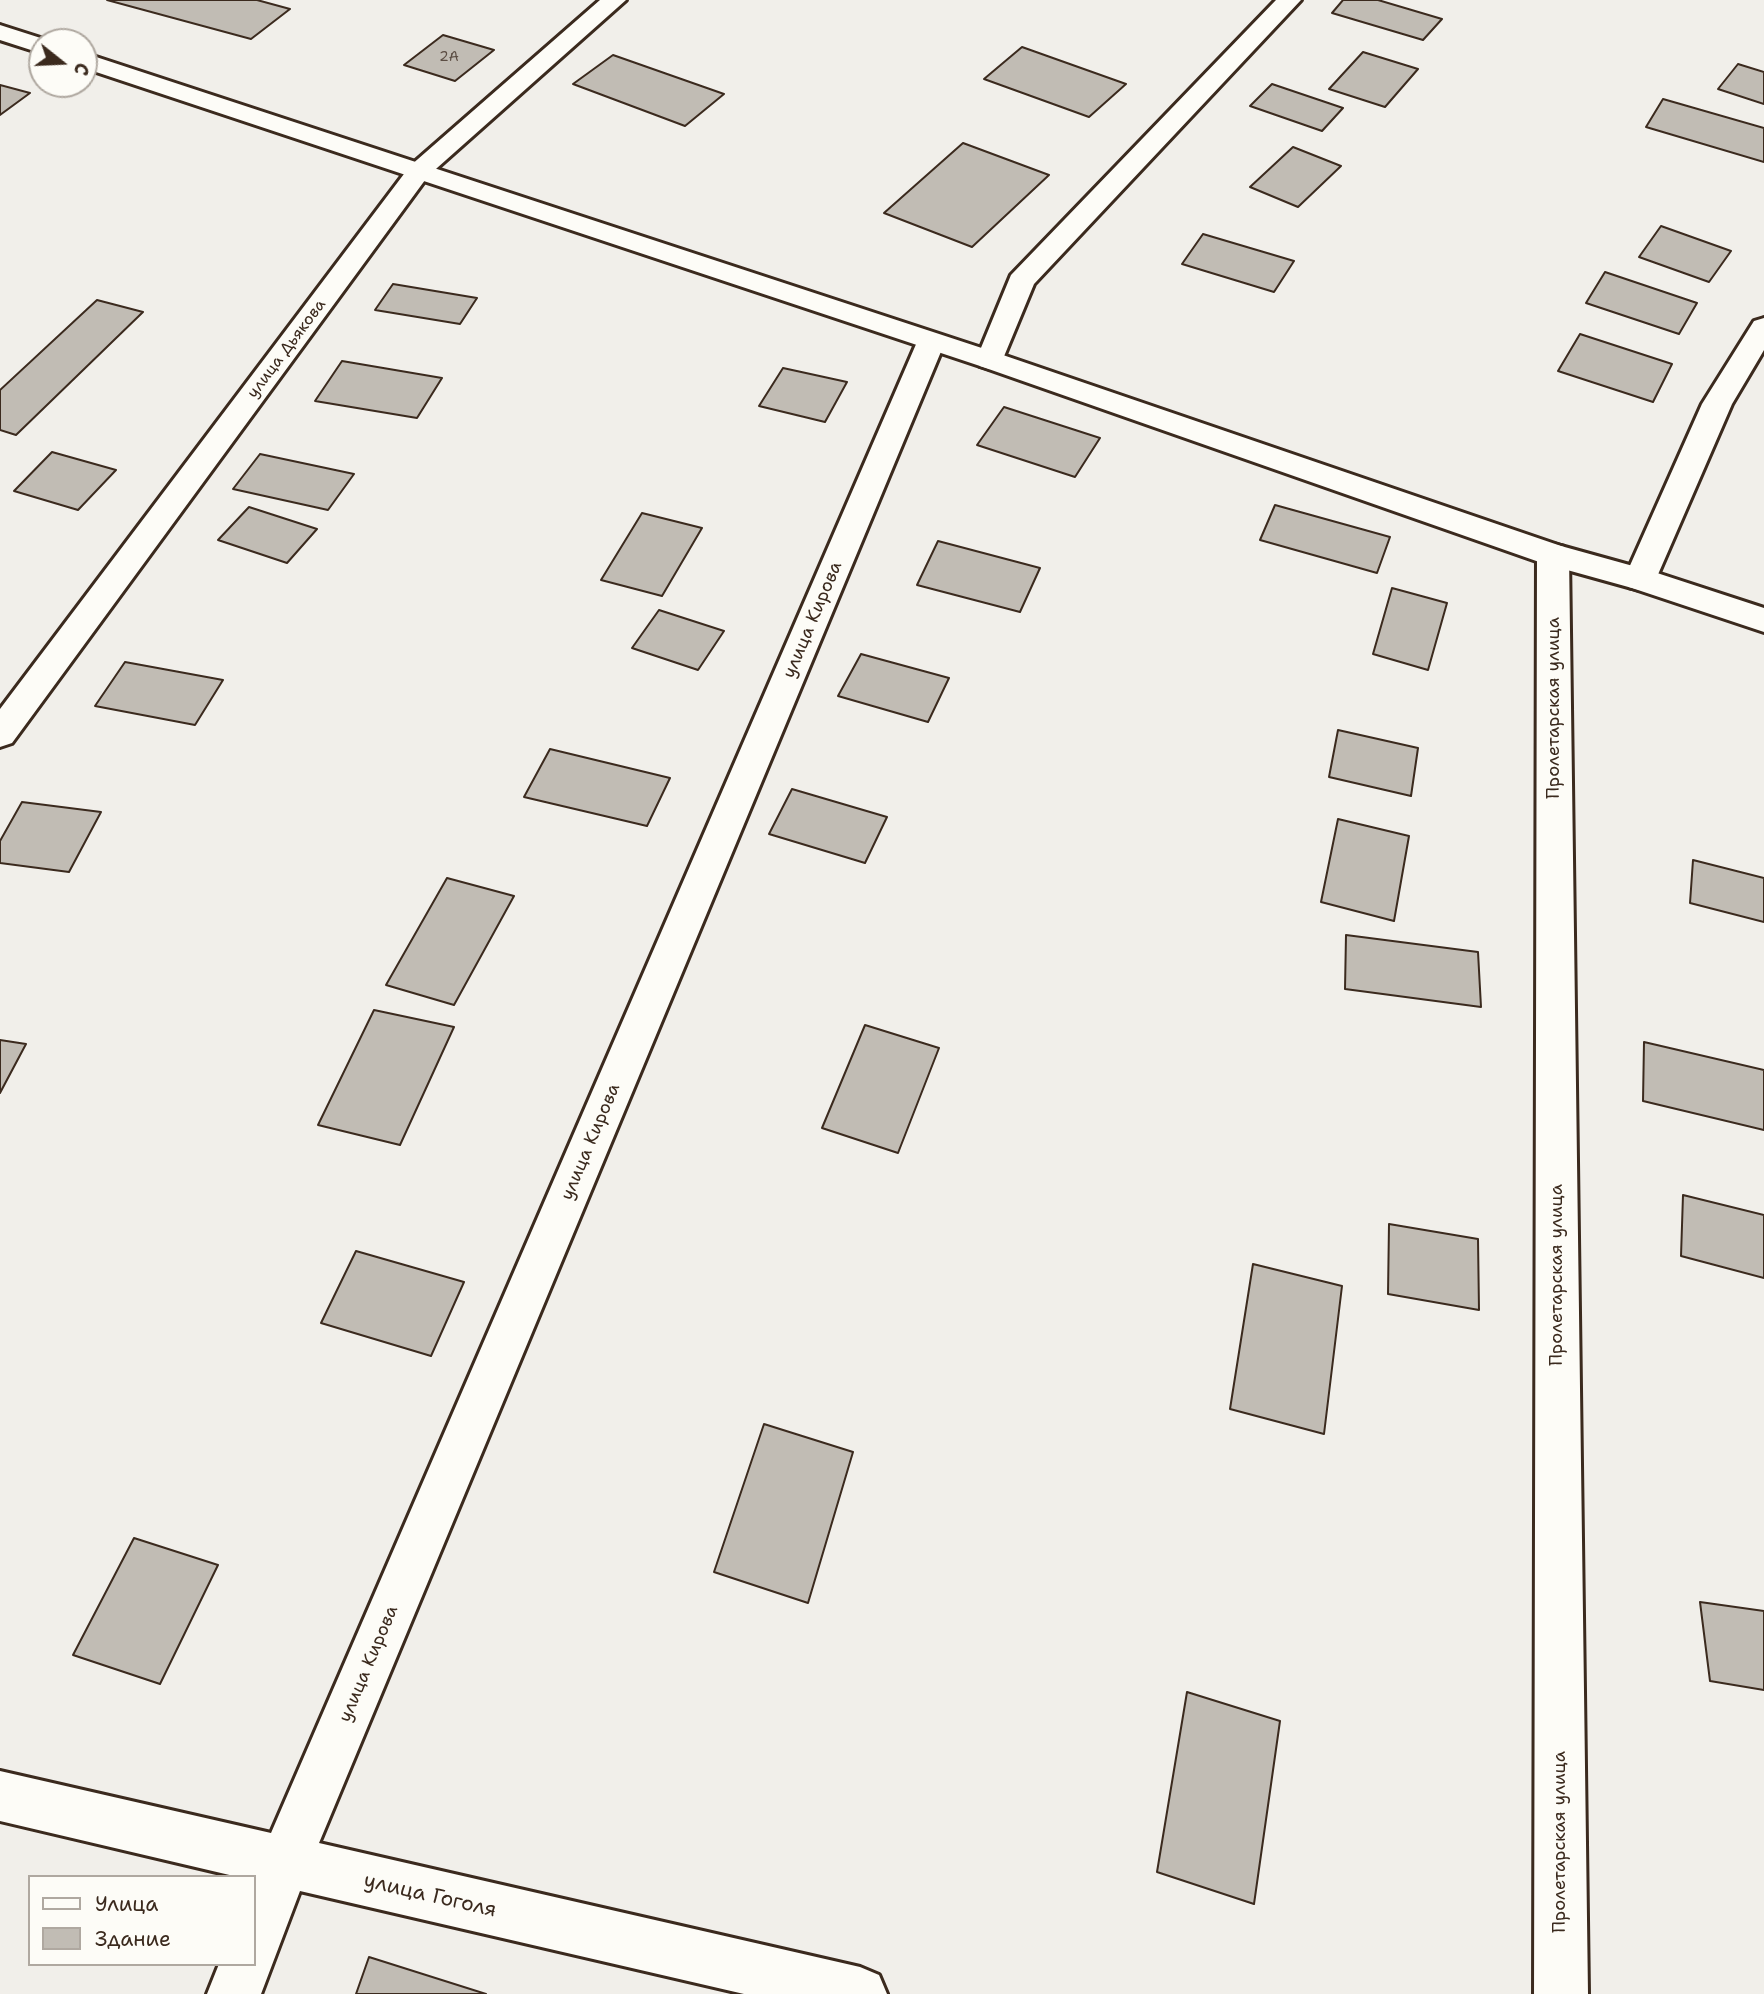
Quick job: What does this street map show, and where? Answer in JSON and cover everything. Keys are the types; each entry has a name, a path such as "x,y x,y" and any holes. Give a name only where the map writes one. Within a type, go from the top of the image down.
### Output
{"street":[{"name":"улица Дьякова","path":"0,734 419,171 614,0"},
{"path":"990,360 1021,281 1289,0"},
{"path":"0,32 28,41"},
{"path":"98,65 990,360 1553,555 1640,579 1764,620"},
{"path":"1640,579 1717,404 1764,327"},
{"name":"улица Кирова","path":"256,1938 931,342"},
{"name":"Пролетарская улица","path":"1553,555 1561,1994"},
{"name":"улица Гоголя","path":"0,1796 285,1864 860,1994"},
{"path":"234,1994 245,1966"}],"building":[{"path":"107,0 257,0 290,9 251,39"},
{"path":"1343,0 1378,0 1442,19 1423,40 1332,13"},
{"path":"443,35 494,50 455,81 404,65"},
{"path":"1022,47 1126,84 1089,117 984,79"},
{"path":"1363,52 1418,69 1385,107 1329,89"},
{"path":"613,55 724,94 685,126 573,84"},
{"path":"1738,64 1764,72 1764,104 1718,89"},
{"path":"1272,84 1343,108 1322,131 1250,106"},
{"path":"0,85 28,92 28,94 0,115"},
{"path":"1663,99 1764,128 1764,162 1646,127"},
{"path":"963,143 1049,175 972,247 884,213"},
{"path":"1293,147 1341,166 1298,207 1250,187"},
{"path":"1661,226 1731,251 1709,282 1639,257"},
{"path":"1203,234 1294,261 1274,292 1182,264"},
{"path":"1605,272 1697,303 1679,334 1586,303"},
{"path":"393,284 477,298 460,324 375,310"},
{"path":"97,300 143,312 16,435 0,430 0,390"},
{"path":"1580,334 1672,364 1653,402 1558,371"},
{"path":"342,361 442,378 417,418 315,401"},
{"path":"783,368 847,382 825,422 759,406"},
{"path":"1004,407 1100,438 1075,477 977,445"},
{"path":"52,452 116,470 78,510 14,491"},
{"path":"260,454 354,474 328,510 233,489"},
{"path":"1275,505 1390,537 1377,573 1260,540"},
{"path":"249,507 317,529 287,563 218,540"},
{"path":"642,513 702,528 662,596 601,580"},
{"path":"938,541 1040,568 1020,612 917,585"},
{"path":"1392,588 1447,603 1428,670 1373,654"},
{"path":"659,610 724,631 698,670 632,648"},
{"path":"861,654 949,678 928,722 838,696"},
{"path":"125,662 223,680 195,725 95,706"},
{"path":"1338,730 1418,748 1411,796 1329,777"},
{"path":"550,749 670,778 647,826 524,797"},
{"path":"792,789 887,817 865,863 769,834"},
{"path":"22,802 101,812 69,872 0,863 0,841"},
{"path":"1338,819 1409,836 1394,921 1321,902"},
{"path":"1693,860 1764,878 1764,922 1690,903"},
{"path":"447,878 514,896 454,1005 386,985"},
{"path":"1346,935 1478,952 1481,1007 1345,989"},
{"path":"374,1010 454,1027 400,1145 318,1125"},
{"path":"865,1025 939,1048 898,1153 822,1128"},
{"path":"0,1040 26,1044 0,1093"},
{"path":"1644,1042 1764,1070 1764,1130 1643,1101"},
{"path":"1683,1195 1764,1215 1764,1278 1681,1256"},
{"path":"1389,1224 1478,1239 1479,1310 1388,1294"},
{"path":"356,1251 464,1282 431,1356 321,1323"},
{"path":"1253,1264 1342,1286 1324,1434 1230,1409"},
{"path":"764,1424 853,1452 808,1603 714,1572"},
{"path":"134,1538 218,1565 160,1684 73,1655"},
{"path":"1700,1602 1764,1611 1764,1690 1710,1681"},
{"path":"1187,1692 1280,1721 1254,1904 1157,1872"},
{"path":"369,1957 486,1994 356,1994"}]}
